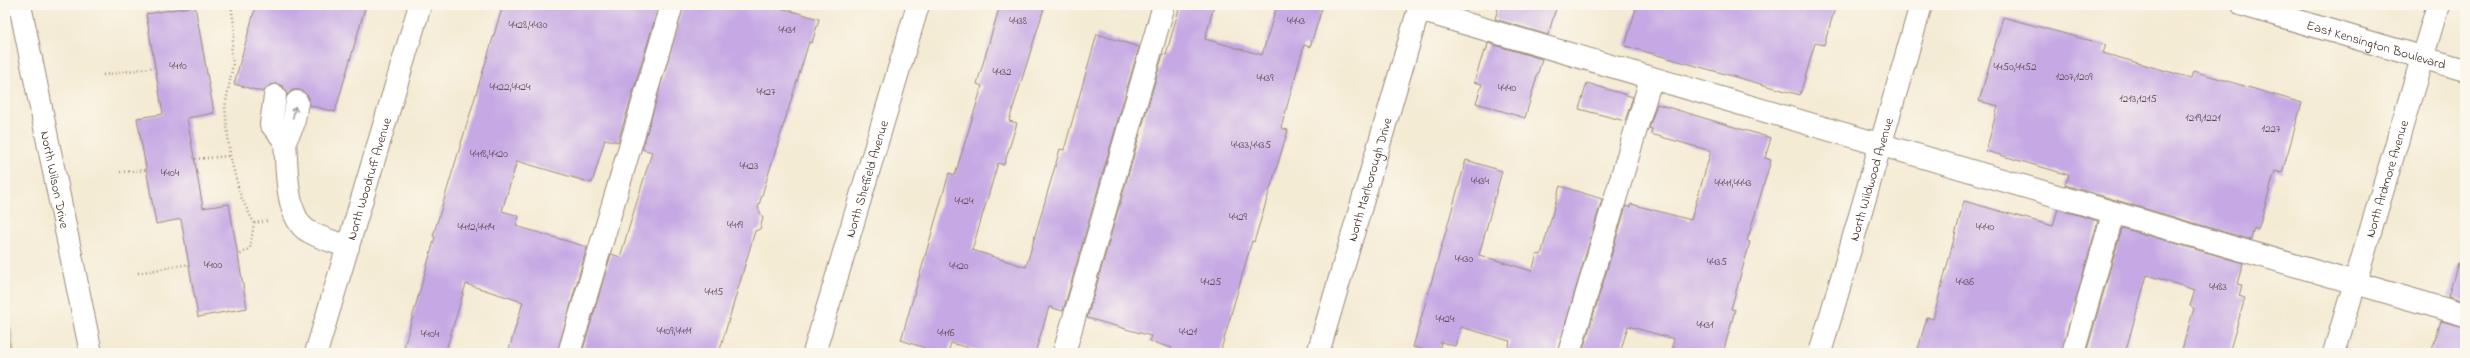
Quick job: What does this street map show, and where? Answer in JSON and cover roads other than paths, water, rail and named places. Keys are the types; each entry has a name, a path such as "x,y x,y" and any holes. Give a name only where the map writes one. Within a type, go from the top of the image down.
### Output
{"street":[{"name":"North Wilson Drive","path":"20,5 91,353"},
{"name":"North Woodruff Avenue","path":"316,353 420,5"},
{"path":"569,353 672,5"},
{"name":"North Sheffield Avenue","path":"814,353 918,5"},
{"path":"1064,353 1164,5"},
{"name":"North Wildwood Avenue","path":"1820,353 1921,5"},
{"name":"East Kensington Boulevard","path":"2242,5 2465,70"},
{"name":"North Ardmore Avenue","path":"2334,353 2438,5"},
{"path":"1419,7 1650,79 2465,315"},
{"name":"North Marlborough Drive","path":"1318,353 1419,7"},
{"path":"1569,353 1650,79"},
{"path":"276,96 271,124 285,141"},
{"path":"297,102 293,124 285,141 290,199 298,220 307,231 348,247"},
{"path":"2073,353 2113,214"}]}
